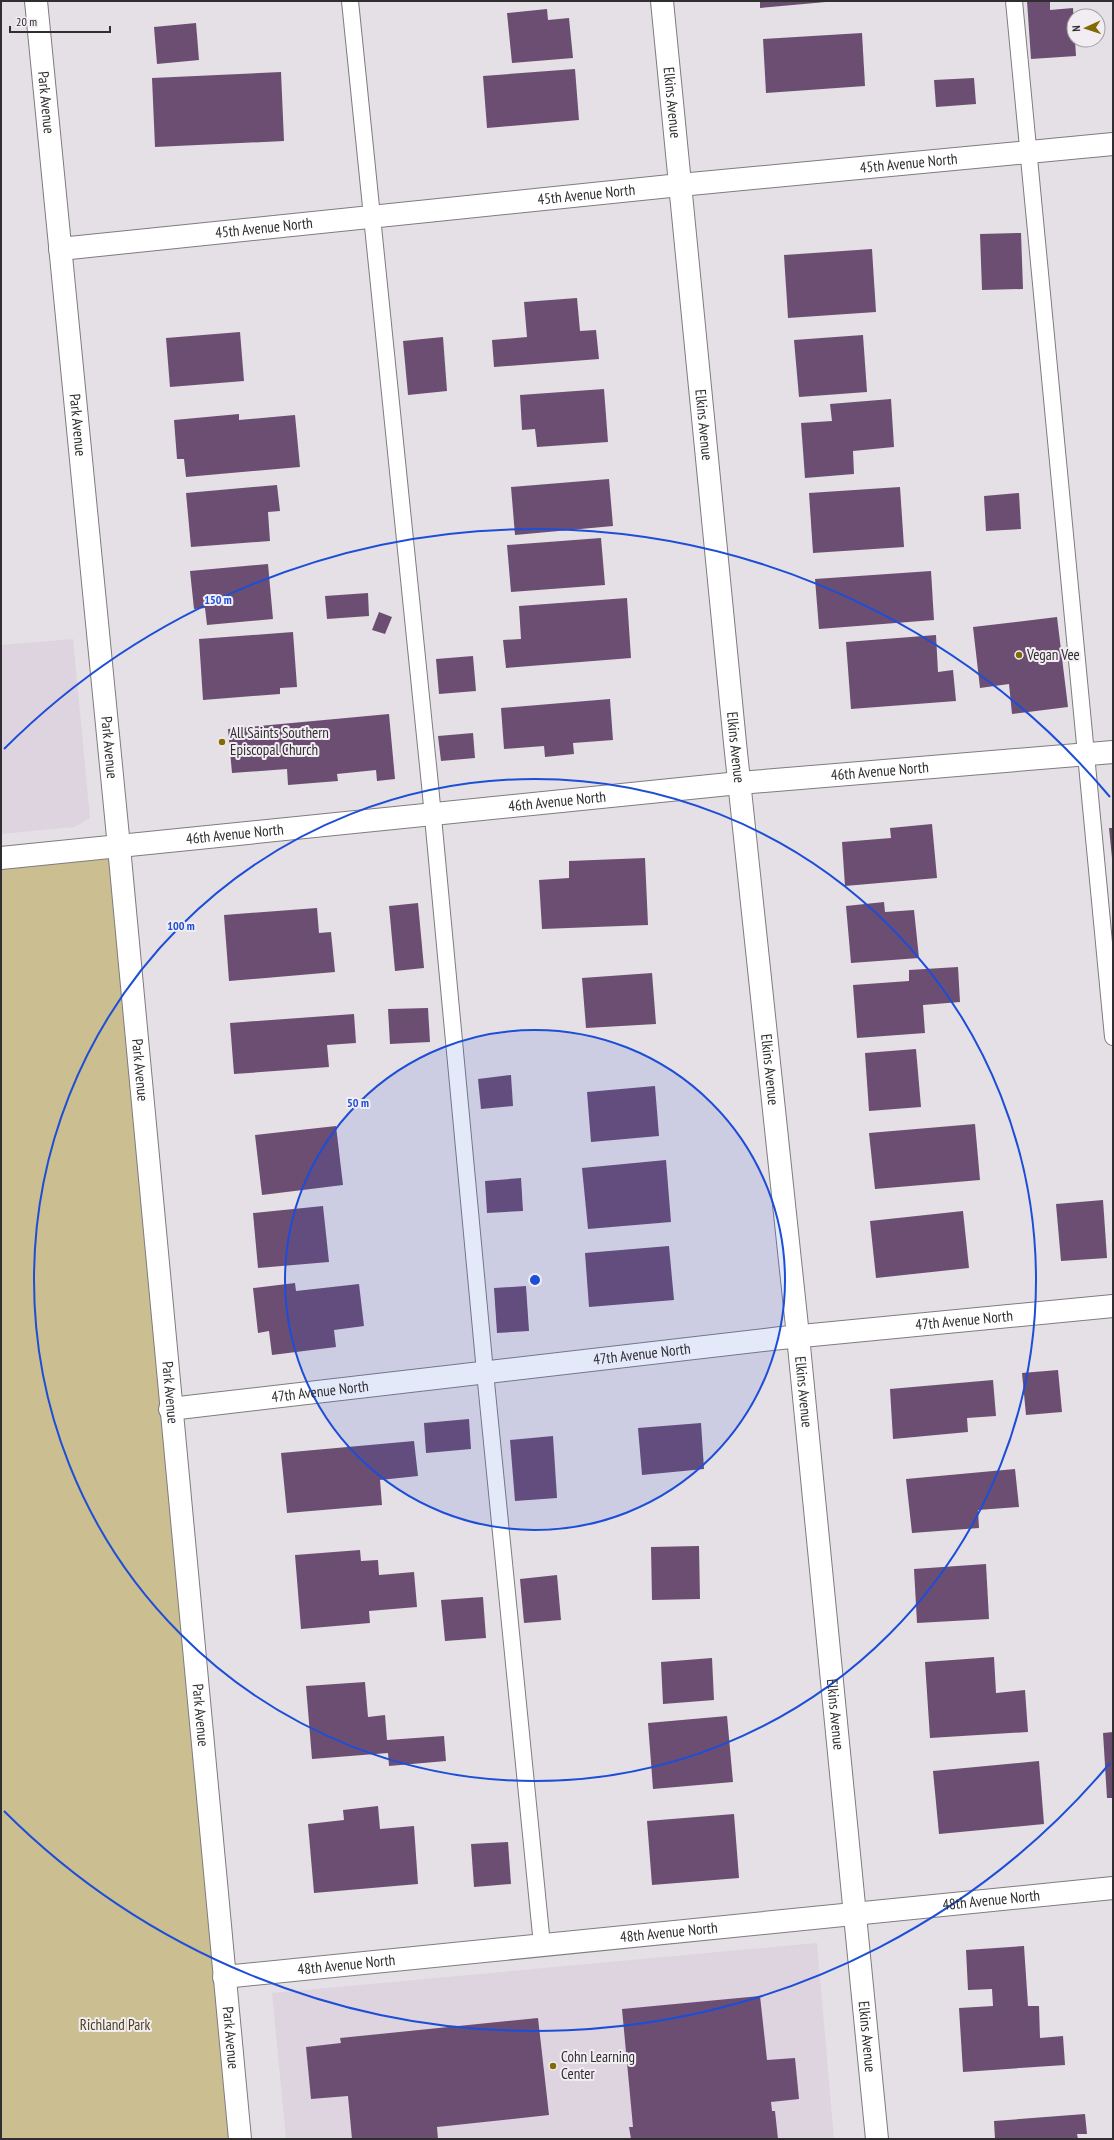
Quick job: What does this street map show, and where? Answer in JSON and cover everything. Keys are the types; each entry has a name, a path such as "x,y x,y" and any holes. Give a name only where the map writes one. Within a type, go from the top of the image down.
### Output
{"street":[{"name":"Park Avenue","path":"36,1 119,847 170,1409 240,2139"},
{"name":"Elkins Avenue","path":"662,1 739,783 798,1336 877,2139"},
{"name":"45th Avenue North","path":"60,249 680,185 1113,144"},
{"name":"46th Avenue North","path":"1,858 739,783 1113,752"},
{"name":"47th Avenue North","path":"170,1409 798,1336 1113,1306"},
{"name":"48th Avenue North","path":"224,1976 1113,1888"}],"lane":[{"path":"350,1 432,813 485,1372 542,1944"},
{"path":"1014,1 1030,153 1113,1037"}],"shaded area":[{"path":"73,639 90,818 74,827 1,834 1,645"},
{"name":"Cohn Learning Center","path":"817,1943 834,2139 286,2139 272,1993"}],"green space":[{"name":"Richland Park","path":"119,847 240,2139 1,2139 1,858"}],"building":[{"path":"760,1 826,1 826,2 760,8"},
{"path":"1027,1 1050,1 1050,10 1066,9 1066,48 1076,48 1076,56 1031,59"},
{"path":"547,9 548,20 569,18 573,58 512,63 507,13"},
{"path":"196,23 199,60 157,64 154,27"},
{"path":"862,33 865,86 766,93 763,39"},
{"path":"575,69 579,120 487,128 483,76"},
{"path":"281,72 284,141 155,147 152,78"},
{"path":"974,78 976,104 936,107 934,80"},
{"path":"1021,233 1023,289 982,290 980,234"},
{"path":"872,249 876,312 788,318 784,255"},
{"path":"577,298 580,331 596,330 599,359 494,367 492,340 527,337 524,302"},
{"path":"240,332 244,381 170,387 166,338"},
{"path":"863,335 867,392 799,397 794,340"},
{"path":"443,337 447,391 408,395 403,341"},
{"path":"604,389 608,442 537,447 535,429 522,430 520,395"},
{"path":"891,399 894,447 853,451 854,474 805,478 801,423 832,421 830,404"},
{"path":"239,414 239,420 295,415 300,467 186,477 184,459 177,459 174,420"},
{"path":"609,479 613,526 515,535 511,487"},
{"path":"277,485 280,511 268,512 270,541 191,547 186,493"},
{"path":"900,487 904,547 813,553 809,493"},
{"path":"1019,493 1021,529 986,531 984,496"},
{"path":"601,538 605,585 511,592 507,545"},
{"path":"268,564 273,619 207,625 205,608 194,609 190,571"},
{"path":"931,571 934,620 819,629 815,579"},
{"path":"368,593 369,616 327,619 325,596"},
{"path":"627,598 631,658 506,668 503,640 521,639 519,606"},
{"path":"379,612 392,617 385,634 372,630"},
{"name":"Vegan Vee","path":"1057,617 1068,707 1012,714 1009,684 980,688 973,627"},
{"path":"293,632 297,687 280,688 280,694 203,700 199,639"},
{"path":"936,635 938,672 953,670 956,701 851,709 846,642"},
{"path":"473,656 476,691 439,694 436,659"},
{"path":"610,699 613,740 573,743 574,754 545,757 544,746 504,749 501,708"},
{"path":"389,714 395,779 377,781 376,770 337,774 338,781 288,785 287,769 232,773 228,729"},
{"path":"473,733 475,758 441,761 438,736"},
{"path":"932,824 937,878 845,886 842,842 891,838 890,828"},
{"path":"1109,828 1113,828 1113,858 1112,858"},
{"path":"645,858 648,925 542,929 539,880 569,878 569,861"},
{"path":"884,902 885,912 914,910 919,958 851,963 846,906"},
{"path":"418,903 424,968 395,971 389,906"},
{"path":"317,908 319,933 331,932 335,972 229,981 224,915"},
{"path":"958,967 960,1002 923,1005 925,1033 857,1038 853,985 909,981 909,970"},
{"path":"652,973 656,1024 586,1028 582,978"},
{"path":"428,1008 430,1042 390,1044 388,1009"},
{"path":"354,1014 356,1043 327,1045 329,1067 234,1074 230,1023"},
{"path":"916,1049 921,1107 869,1111 865,1053"},
{"path":"511,1075 513,1106 481,1109 478,1079"},
{"path":"655,1086 659,1136 591,1142 587,1092"},
{"path":"975,1124 980,1180 875,1189 869,1133"},
{"path":"336,1126 343,1185 262,1195 255,1135"},
{"path":"666,1160 671,1222 588,1229 582,1168"},
{"path":"521,1178 523,1211 487,1213 485,1181"},
{"path":"1103,1200 1107,1258 1061,1261 1056,1204"},
{"path":"323,1206 329,1262 258,1268 253,1213"},
{"path":"963,1211 969,1268 876,1278 870,1221"},
{"path":"669,1246 674,1300 589,1307 585,1253"},
{"path":"295,1283 296,1291 359,1284 364,1326 334,1330 336,1347 272,1355 269,1331 258,1333 253,1288"},
{"path":"526,1286 529,1331 497,1333 494,1288"},
{"path":"1058,1370 1062,1412 1026,1415 1022,1373"},
{"path":"993,1380 996,1416 967,1418 968,1432 893,1439 890,1389"},
{"path":"469,1419 471,1449 426,1453 424,1423"},
{"path":"701,1423 704,1469 642,1475 638,1428"},
{"path":"553,1436 557,1498 515,1501 510,1440"},
{"path":"414,1441 418,1476 380,1480 382,1505 287,1513 281,1453"},
{"path":"1015,1469 1019,1507 978,1510 979,1528 912,1533 906,1479"},
{"path":"699,1546 700,1599 652,1600 651,1547"},
{"path":"360,1550 361,1561 378,1560 379,1575 414,1572 417,1607 369,1611 370,1623 301,1629 295,1555"},
{"path":"986,1564 989,1619 917,1623 914,1569"},
{"path":"557,1575 561,1620 524,1623 520,1579"},
{"path":"483,1597 486,1638 445,1641 441,1600"},
{"path":"994,1657 996,1693 1025,1690 1028,1732 930,1738 925,1662"},
{"path":"712,1658 714,1700 663,1704 661,1662"},
{"path":"365,1682 368,1717 385,1715 387,1740 444,1736 446,1761 389,1766 388,1753 312,1759 306,1686"},
{"path":"727,1716 733,1782 653,1789 648,1723"},
{"path":"1113,1732 1113,1798 1107,1798 1103,1733"},
{"path":"1039,1761 1044,1824 939,1834 933,1771"},
{"path":"378,1806 380,1829 414,1826 418,1884 314,1893 308,1824 344,1820 343,1810"},
{"path":"734,1814 739,1878 652,1885 647,1821"},
{"path":"508,1842 511,1884 474,1887 471,1844"},
{"path":"1024,1946 1028,2006 1039,2006 1040,2038 1063,2036 1065,2065 963,2072 959,2008 993,2006 992,1989 968,1990 966,1950"},
{"path":"760,1996 767,2060 795,2058 799,2099 771,2102 772,2111 775,2111 778,2139 631,2139 629,2127 633,2127 622,2009"},
{"path":"538,2018 549,2115 437,2127 438,2139 352,2139 348,2096 311,2099 306,2047 341,2043 340,2038"},
{"path":"1085,2114 1087,2134 1077,2134 1078,2139 995,2139 994,2121"}],"place":[{"name":"Vegan Vee","path":"1019,655"},
{"name":"All Saints Southern Episcopal Church","path":"222,742"},
{"name":"Cohn Learning Center","path":"553,2066"}]}
